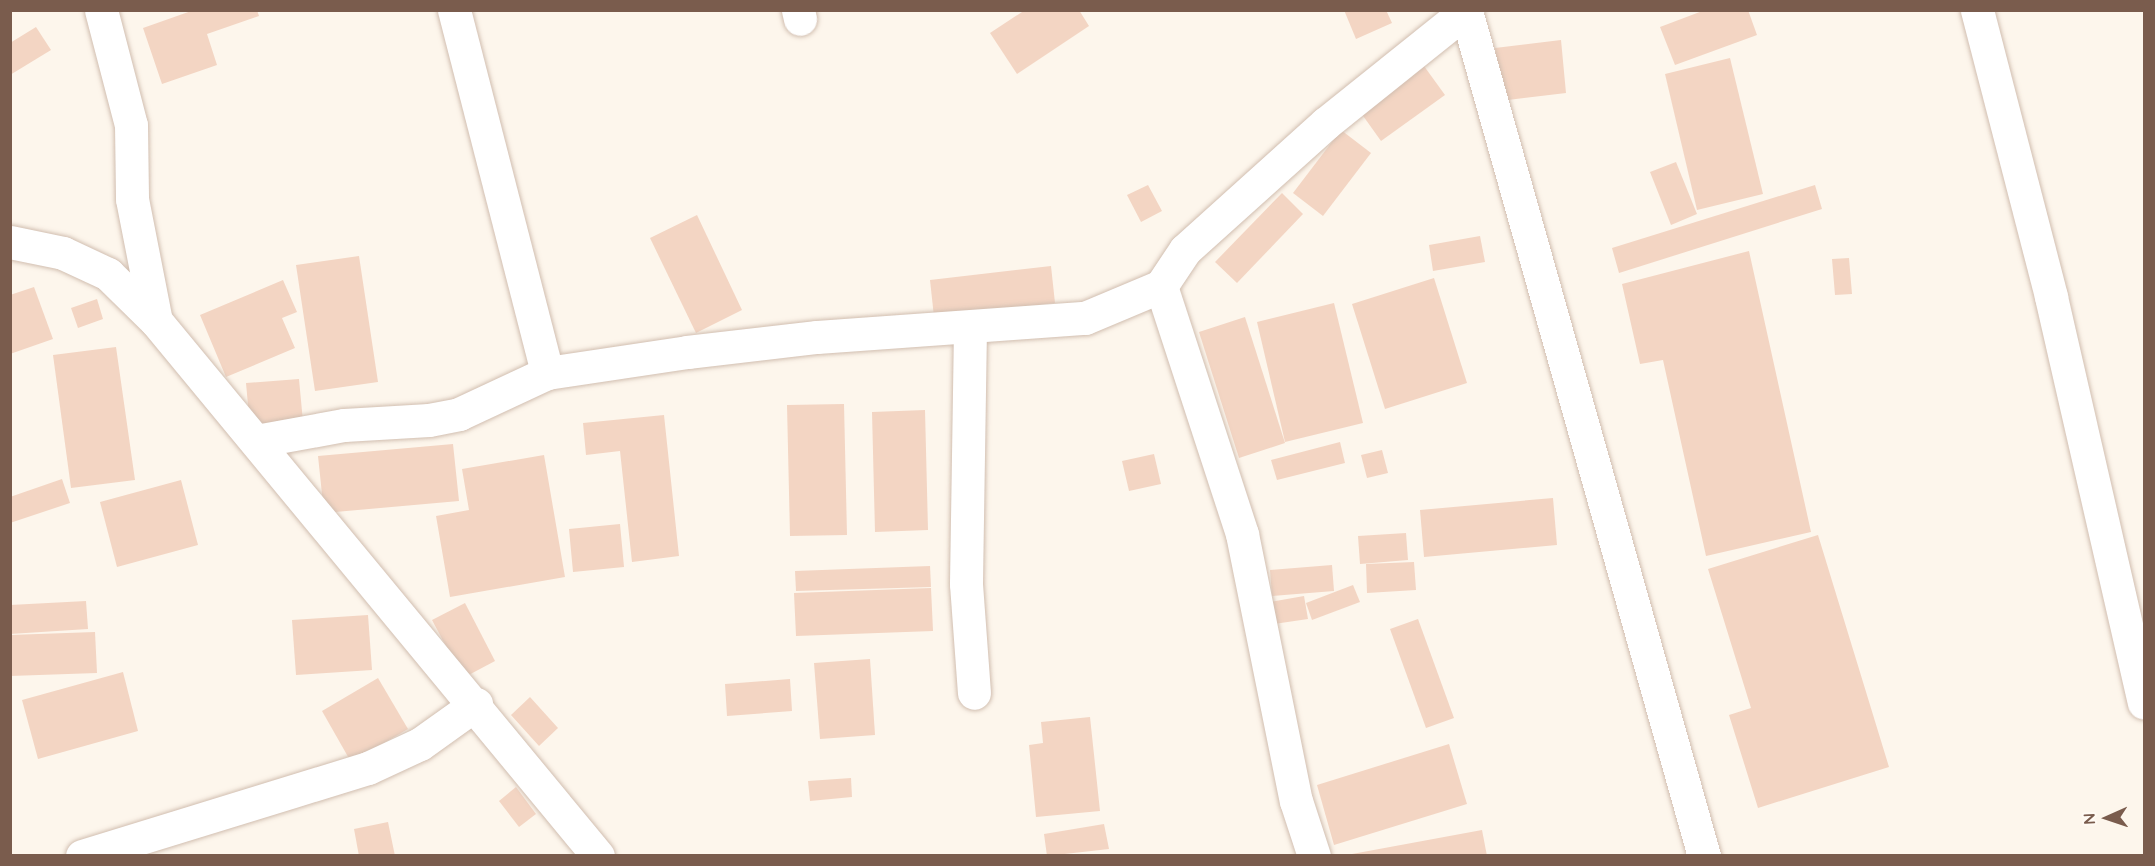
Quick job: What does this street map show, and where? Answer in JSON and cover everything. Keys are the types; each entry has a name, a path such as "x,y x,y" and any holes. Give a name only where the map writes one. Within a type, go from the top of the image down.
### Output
{"street":[{"path":"101,10 131,124 132,199 156,321"},
{"path":"454,10 547,373"},
{"path":"1977,10 2051,297 2145,702"},
{"path":"256,441 459,414 547,373 817,337 970,328 1085,318 1161,286 1185,250 1326,123 1467,11 1704,855"},
{"path":"10,242 63,253 108,274 156,321 476,704 598,855"},
{"path":"1161,286 1242,534 1296,801 1314,855"},
{"path":"970,328 966,584 974,693"},
{"path":"82,855 368,768 420,744 476,704"}],"building":[{"path":"194,10 257,10 259,16 207,34 217,65 162,84 143,28"},
{"path":"1025,10 1079,10 1089,26 1017,74 990,33"},
{"path":"1344,10 1386,10 1392,23 1356,39"},
{"path":"1705,10 1748,10 1757,35 1675,65 1660,27"},
{"path":"36,27 51,50 10,75 10,43"},
{"path":"1561,40 1566,93 1500,101 1495,48"},
{"path":"1730,58 1763,194 1697,210 1665,74"},
{"path":"1424,66 1445,95 1381,141 1361,113"},
{"path":"1341,130 1371,153 1323,216 1293,193"},
{"path":"1676,162 1697,214 1671,225 1650,172"},
{"path":"1148,185 1162,211 1141,222 1127,195"},
{"path":"1815,185 1822,209 1619,273 1612,248"},
{"path":"1282,193 1303,214 1237,283 1215,262"},
{"path":"697,215 742,310 696,333 650,238"},
{"path":"1480,236 1485,262 1433,271 1429,245"},
{"path":"1749,251 1811,532 1706,556 1663,360 1640,364 1622,284"},
{"path":"359,256 378,382 315,391 296,265"},
{"path":"1849,258 1852,294 1835,295 1832,259"},
{"path":"1051,266 1055,303 934,317 930,280"},
{"path":"1434,278 1467,383 1385,409 1352,304"},
{"path":"283,280 297,312 282,318 295,348 226,377 200,315"},
{"path":"34,287 53,339 10,354 10,295"},
{"path":"97,299 103,319 78,328 71,308"},
{"path":"1334,303 1363,423 1285,442 1257,322"},
{"path":"1245,317 1285,443 1239,458 1199,332"},
{"path":"116,347 135,480 71,488 53,355"},
{"path":"299,379 303,422 250,427 246,383"},
{"path":"844,404 847,535 790,536 787,405"},
{"path":"925,410 928,530 875,532 872,412"},
{"path":"664,415 679,556 632,562 620,451 586,455 583,423"},
{"path":"1340,442 1345,463 1277,480 1271,460"},
{"path":"453,444 459,501 324,513 318,456"},
{"path":"1382,450 1388,473 1367,478 1361,455"},
{"path":"1154,454 1161,484 1129,491 1122,461"},
{"path":"544,455 565,577 450,597 436,516 469,510 462,469"},
{"path":"62,479 70,503 10,523 10,497"},
{"path":"181,480 198,545 117,567 100,502"},
{"path":"1553,498 1557,545 1424,557 1420,510"},
{"path":"620,524 624,567 573,572 569,529"},
{"path":"1406,533 1408,560 1360,564 1358,536"},
{"path":"1818,535 1889,767 1758,808 1729,715 1751,708 1708,569"},
{"path":"1414,562 1416,590 1367,593 1366,564"},
{"path":"1332,565 1334,591 1272,596 1270,570"},
{"path":"930,566 931,587 796,591 795,571"},
{"path":"1353,585 1360,602 1312,620 1306,603"},
{"path":"931,588 933,631 796,636 794,593"},
{"path":"1304,596 1308,619 1274,624 1270,602"},
{"path":"86,601 88,629 10,634 10,605"},
{"path":"465,603 495,661 463,678 432,620"},
{"path":"368,615 372,670 296,675 292,620"},
{"path":"1418,619 1454,718 1426,728 1390,629"},
{"path":"95,632 97,673 10,676 10,635"},
{"path":"870,659 875,735 820,739 814,663"},
{"path":"123,672 138,731 38,759 22,700"},
{"path":"378,678 408,729 351,762 322,711"},
{"path":"790,679 792,711 727,716 725,684"},
{"path":"530,697 558,728 539,746 511,715"},
{"path":"1090,717 1100,811 1036,817 1029,745 1043,743 1041,722"},
{"path":"1449,744 1467,804 1334,845 1317,785"},
{"path":"851,778 852,797 810,801 808,781"},
{"path":"516,787 536,814 519,827 499,801"},
{"path":"388,822 395,856 359,856 354,829"},
{"path":"1104,824 1109,849 1047,856 1044,834"},
{"path":"1482,830 1487,856 1352,856 1352,854"}]}
